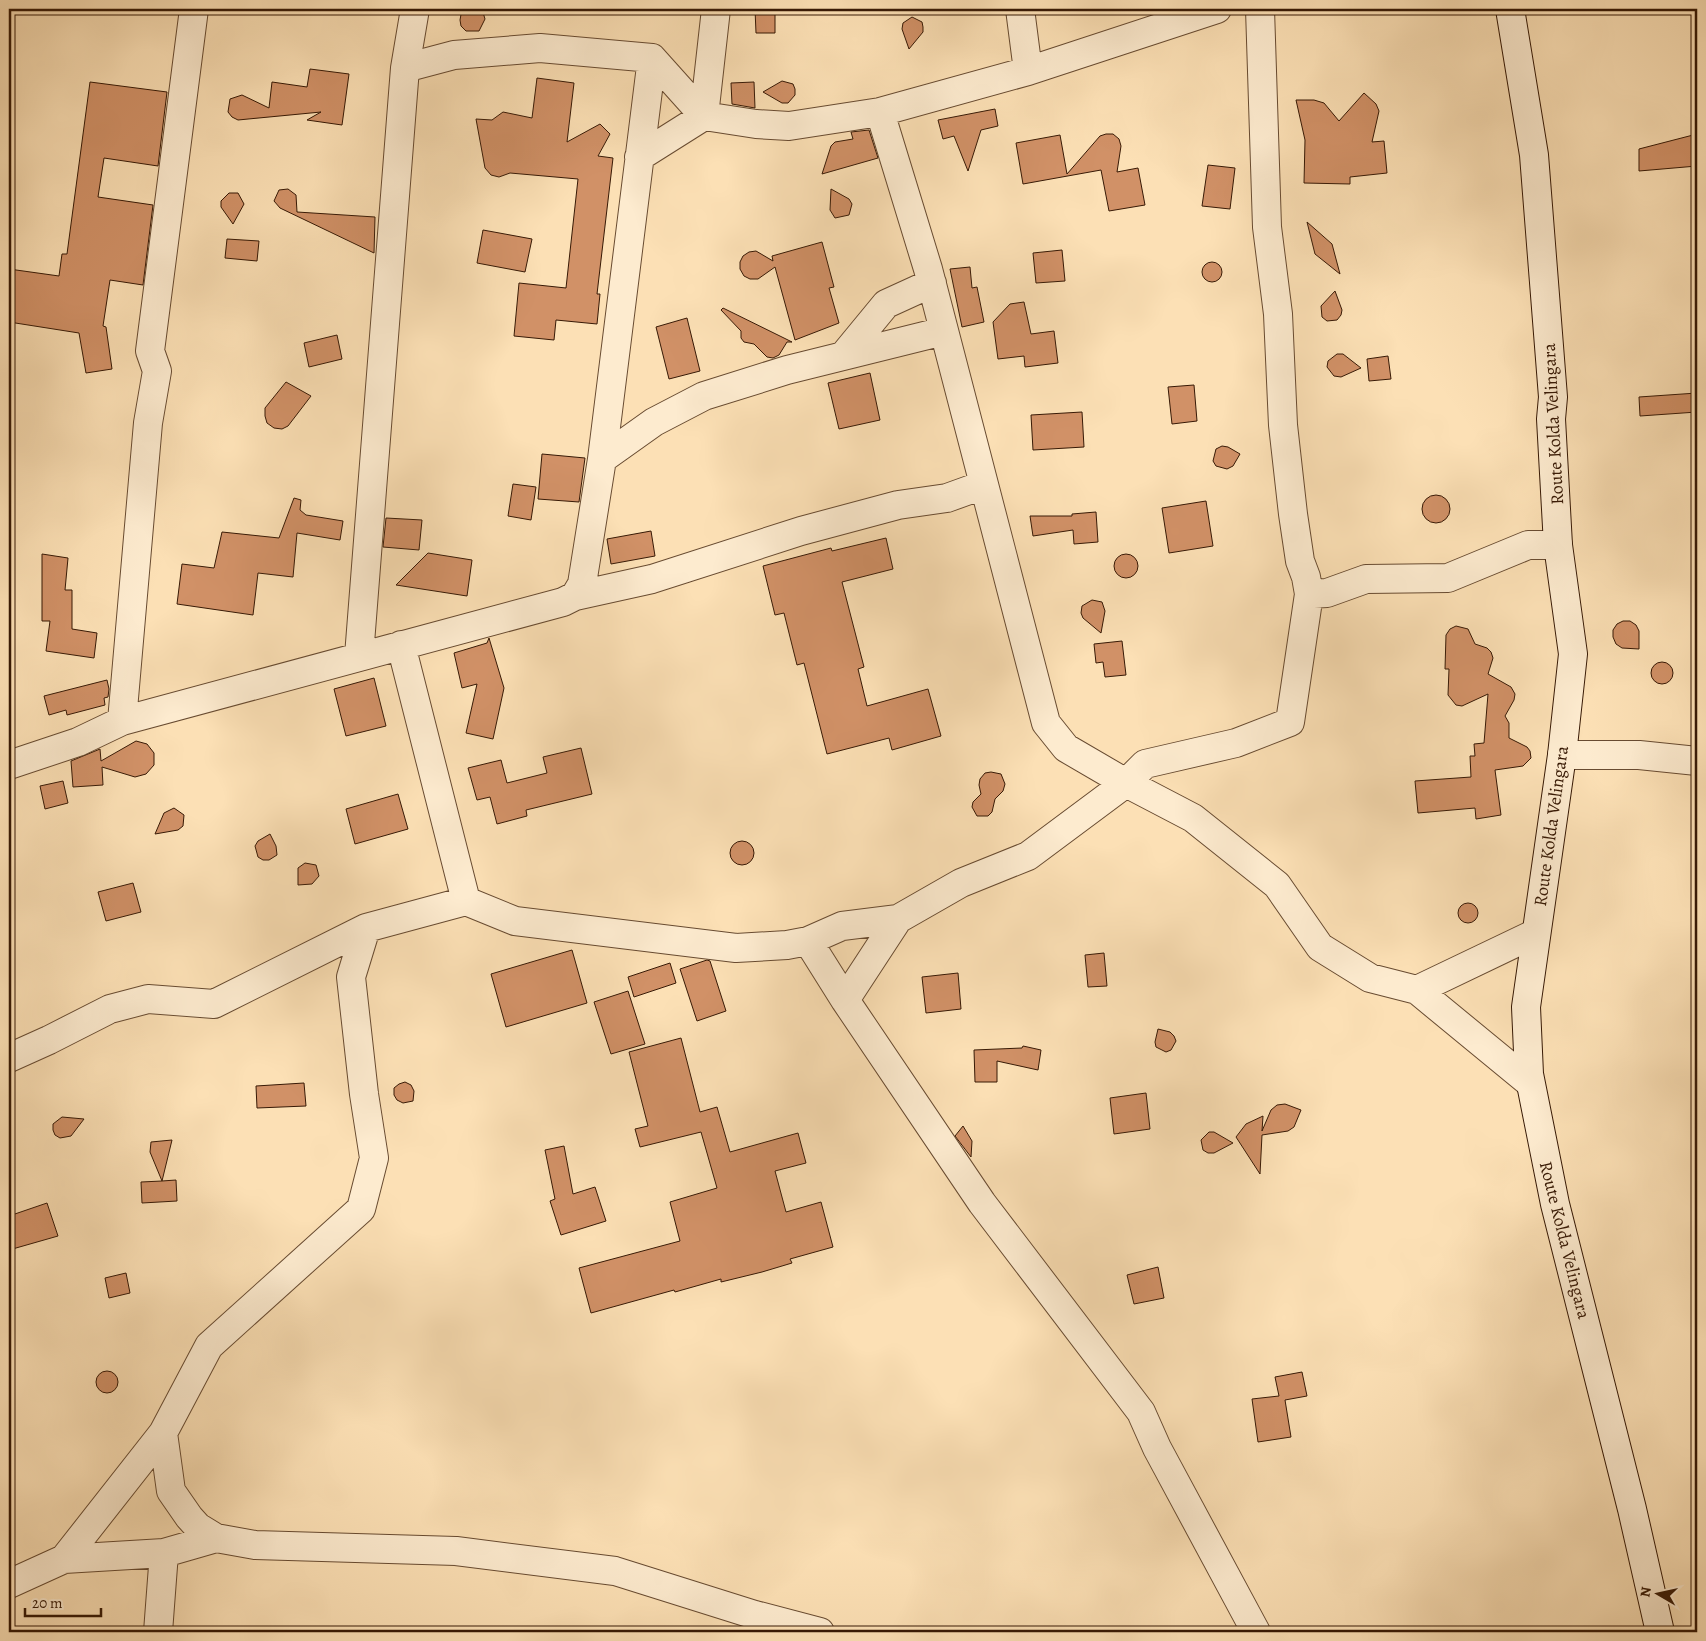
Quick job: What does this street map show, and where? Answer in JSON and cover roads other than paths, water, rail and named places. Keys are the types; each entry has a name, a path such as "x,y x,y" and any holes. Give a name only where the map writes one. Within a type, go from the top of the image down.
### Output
{"street":[{"path":"122,721 148,423 158,371 150,351 194,9"},
{"path":"704,116 716,9"},
{"path":"1020,9 1028,71"},
{"path":"639,157 704,116 789,126 880,112 1028,71 1217,9"},
{"path":"9,1058 110,1009 148,999 214,1004 366,928 466,901 515,921 736,948 787,945 808,940 842,926 898,919 961,883 1028,856 1126,782 1145,764 1236,744 1290,722 1309,594 1306,577 1300,561 1283,425 1278,314 1267,227 1260,9"},
{"name":"Route Kolda Velingara","path":"1510,9 1534,155 1553,398 1551,419 1558,545 1573,654 1562,755 1526,1007 1526,1045 1530,1083 1555,1204 1632,1509 1660,1632"},
{"path":"359,656 405,68 413,18"},
{"path":"413,18 454,55"},
{"path":"405,68 454,55 540,48 652,58 704,116"},
{"path":"575,596 582,584 602,459 652,58"},
{"path":"880,112 932,283 1046,723 1066,748 1193,818 1277,885 1320,947 1370,978 1417,990 1530,1083"},
{"path":"844,355 886,304 932,283"},
{"path":"602,459 654,422 704,396 787,370 944,331"},
{"path":"9,765 78,742 122,721 563,602 575,596 652,579 801,531 898,505 946,498 983,485"},
{"path":"1309,594 1327,593 1366,579 1448,578 1528,545 1558,545"},
{"path":"400,645 466,901"},
{"path":"1562,755 1639,754 1697,762"},
{"path":"845,1000 898,919"},
{"path":"64,1560 163,1433 209,1346 361,1209 374,1158 364,1094 351,977 366,928"},
{"path":"1417,990 1536,933"},
{"path":"808,940 845,1000 982,1203 1141,1412 1157,1448 1256,1632"},
{"path":"163,1433 171,1491 193,1522 216,1538 255,1545 456,1551 615,1571 755,1615 820,1632"},
{"path":"9,1584 64,1560 164,1553 216,1538"},
{"path":"158,1632 164,1553"}]}
